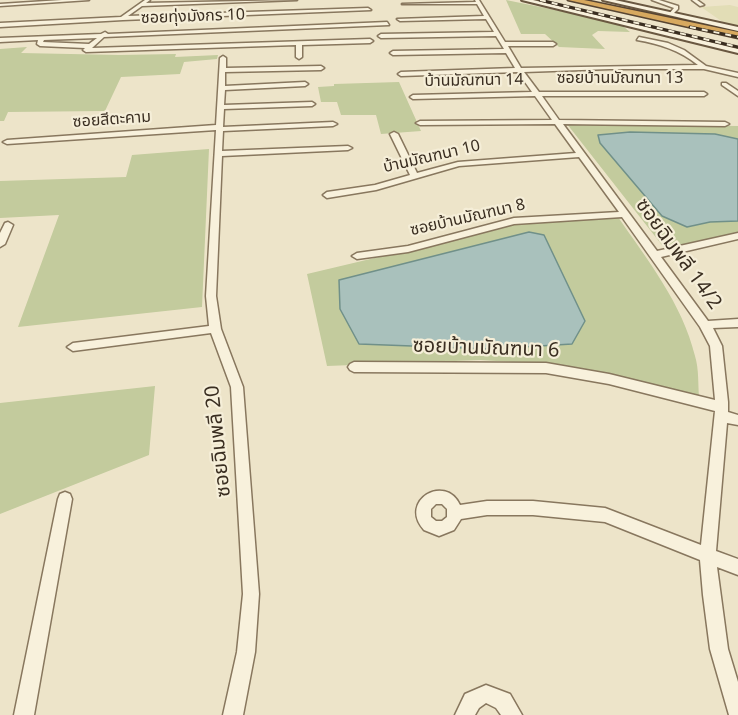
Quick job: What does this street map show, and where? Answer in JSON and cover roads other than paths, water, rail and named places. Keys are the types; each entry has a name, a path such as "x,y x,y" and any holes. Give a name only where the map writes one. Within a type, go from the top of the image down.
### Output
{"highway":[{"path":"572,0 738,32"},
{"path":"591,0 738,32"}],"main road":[{"path":"525,0 738,51"},
{"path":"606,0 738,32"}],"street":[{"path":"0,5 87,0"},
{"path":"148,0 86,50 299,43 348,45 370,41"},
{"path":"283,0 285,44"},
{"path":"142,5 295,0"},
{"path":"654,0 676,7 670,14"},
{"path":"694,0 702,5"},
{"path":"404,4 478,2"},
{"name":"ซอยฉิมพลี 14/2","path":"478,2 520,71 705,325 716,346 720,412 708,555 719,649 738,714"},
{"path":"0,25 123,18 368,10"},
{"path":"400,19 487,17"},
{"name":"ซอยทุ่งมังกร 10","path":"0,40 387,24"},
{"path":"381,36 553,44"},
{"path":"42,37 40,44 89,46"},
{"path":"639,39 652,40 682,49 704,67"},
{"path":"299,43 299,57"},
{"path":"393,53 503,43"},
{"path":"247,56 248,45"},
{"path":"148,55 152,48"},
{"name":"ซอยฉิมพลี 20","path":"233,715 246,652 252,594 237,387 226,354 214,329 211,296 223,64 321,68"},
{"path":"401,74 577,67 704,67 738,75"},
{"path":"222,88 305,84"},
{"path":"724,84 738,94"},
{"name":"ซอยบ้านมัณฑนา 13","path":"536,94 704,94"},
{"name":"บ้านมัณฑนา 14","path":"413,97 536,94"},
{"path":"220,107 312,104"},
{"path":"420,123 725,124"},
{"name":"ซอยสีตะคาม","path":"7,142 219,128 333,124"},
{"path":"394,134 415,177"},
{"path":"218,154 348,148"},
{"name":"บ้านมัณฑนา 10","path":"327,195 376,187 458,164 580,155"},
{"name":"ซอยบ้านมัณฑนา 8","path":"357,256 408,249 514,221 623,214"},
{"path":"0,244 8,225"},
{"path":"655,255 738,236"},
{"path":"705,325 738,323"},
{"path":"74,347 214,329"},
{"name":"ซอยบ้านมัณฑนา 6","path":"354,367 546,368 609,379 720,412 738,420"},
{"path":"24,715 65,500"},
{"path":"455,513 487,508 533,508 605,514 738,567"},
{"path":"465,715 468,705 474,699 486,694 503,701 512,715"}],"water":[{"path":"630,132 715,134 738,139 738,221 710,222 687,227 662,216 600,143 598,135"},
{"path":"529,232 544,235 585,321 572,344 491,349 359,344 340,309 339,280"}],"railway":[{"path":"540,0 738,47"},
{"path":"690,27 738,37"}]}
